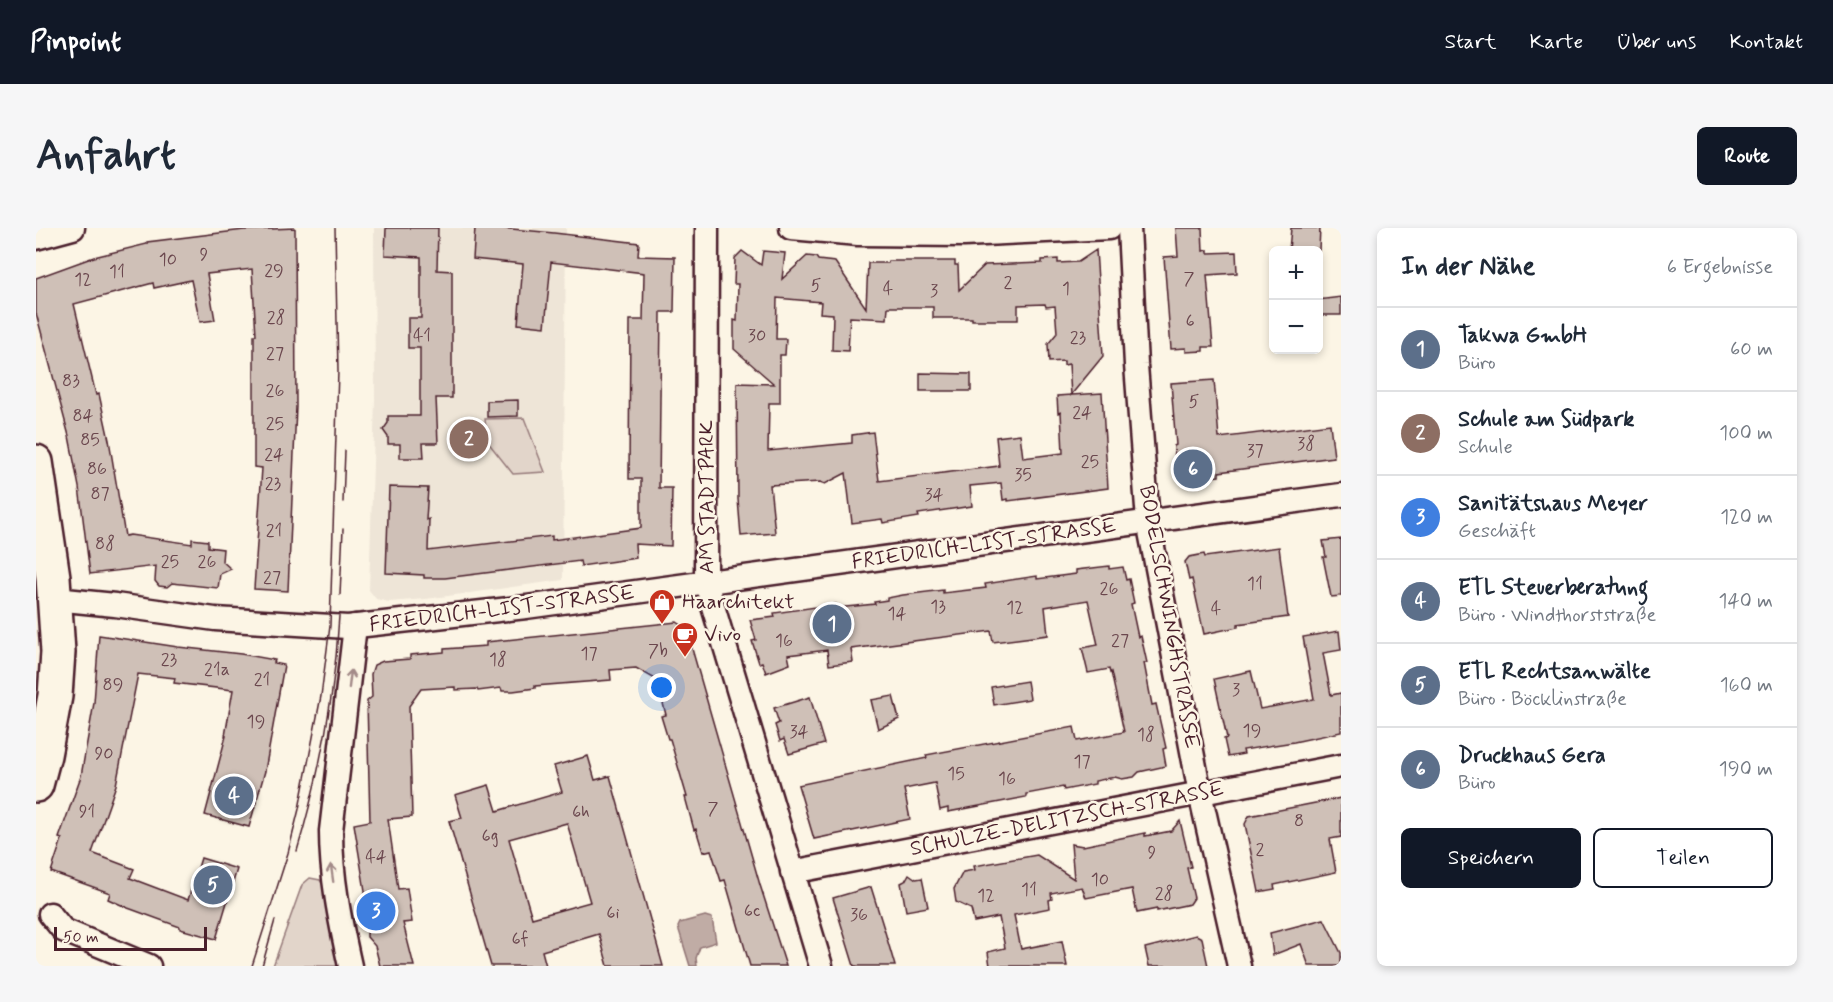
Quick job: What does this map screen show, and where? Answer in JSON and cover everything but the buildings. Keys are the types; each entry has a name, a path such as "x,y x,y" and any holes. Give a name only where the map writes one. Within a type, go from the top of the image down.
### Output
{"main road":[{"path":"36,462 50,552 58,652 55,696 36,785"}],"street":[{"path":"36,238 73,228"},
{"name":"AM STADTPARK","path":"707,228 706,583 821,966"},
{"path":"791,228 858,234 964,235 1109,228"},
{"name":"BODELSCHWINGHSTRASSE","path":"1129,228 1136,365 1148,521 1200,793 1239,966"},
{"name":"FRIEDRICH-LIST-STRASSE","path":"55,599 215,619 338,627 355,626 459,616 1341,495"},
{"path":"350,966 331,864 331,831 355,626"},
{"name":"SCHULZE-DELITZSCH-STRASSE","path":"792,872 1341,766"},
{"path":"50,914 63,930 149,966"}],"shaded area":[{"path":"374,228 566,228 563,580 389,602 376,599 369,590 375,400"},
{"path":"524,418 545,472 513,474 487,441 485,419"},
{"path":"310,878 320,880 324,886 341,966 273,966 302,885"},
{"path":"705,916 712,918 716,942 700,947 696,958 697,966 690,966 678,927 680,923"}],"tram line":[{"path":"252,966 288,853 299,809 321,696 330,626 338,371 335,228"},
{"path":"343,502 345,451"},
{"path":"340,595 343,529"},
{"path":"297,851 313,793 325,735 334,676 339,616"},
{"path":"262,966 275,920"}],"place":[{"name":"Schule am Südpark","path":"469,439"},
{"name":"Druckhaus Gera","path":"1193,469"},
{"name":"Takwa GmbH","path":"832,624"},
{"name":"Haarchitekt","path":"662,625"},
{"name":"Vivo","path":"685,658"},
{"name":"ETL Steuerberatung","path":"234,796"},
{"name":"ETL Rechtsanwälte","path":"213,885"},
{"name":"Sanitätshaus Meyer","path":"376,911"}]}
